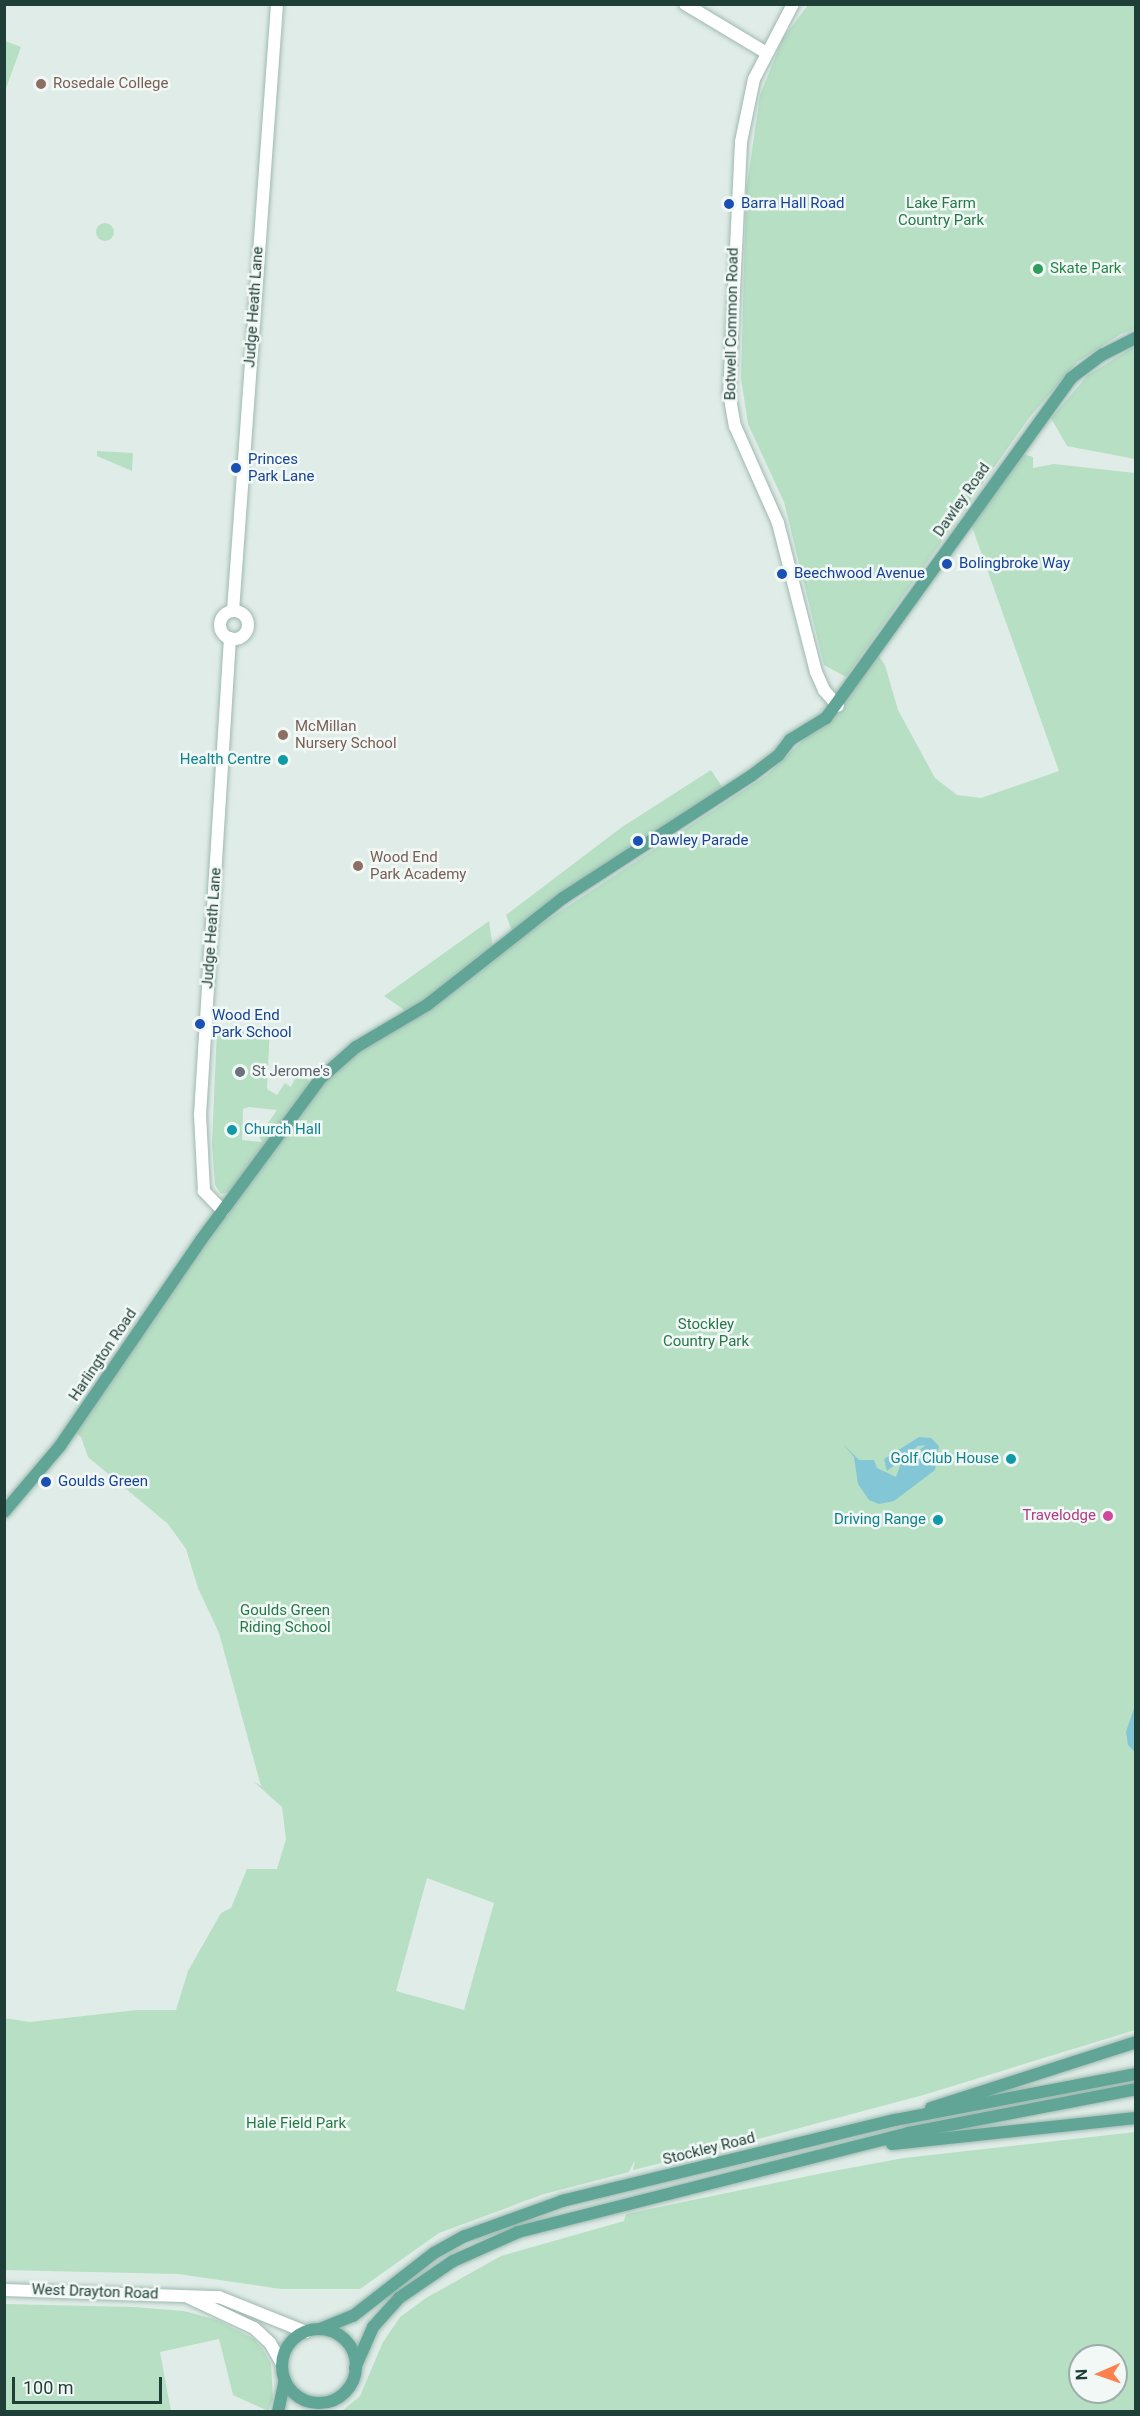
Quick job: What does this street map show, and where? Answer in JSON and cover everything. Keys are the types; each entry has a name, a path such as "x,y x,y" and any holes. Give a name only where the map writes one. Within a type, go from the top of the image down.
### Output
{"main road":[{"name":"Dawley Road","path":"223,1211 296,1108 347,1054 428,1005 571,892 751,776 778,756 790,740 811,730 838,706 962,525 1071,378 1102,355 1136,338"},
{"name":"Harlington Road","path":"4,1512 60,1446 223,1211"},
{"path":"895,2120 1136,2042"},
{"name":"Stockley Road","path":"320,2329 353,2316 434,2253 496,2223 562,2201 895,2120 1136,2074"},
{"name":"Stockley Road","path":"355,2368 373,2327 399,2298 438,2270 489,2243 563,2217 848,2148 1136,2089"},
{"path":"848,2148 1136,2118"},
{"path":"278,2412 285,2380 282,2364 289,2345 306,2332 320,2329 334,2332 347,2342 355,2368 347,2389 315,2412"},
{"path":"285,2380 302,2399 326,2402"}],"street":[{"name":"Judge Heath Lane","path":"233,611 277,4"},
{"path":"686,4 765,52"},
{"name":"Botwell Common Road","path":"793,4 765,52 752,88 738,164 731,407 738,435 778,523 820,682 838,706"},
{"path":"233,611 244,615 248,627 241,637 230,638 222,633 220,622 233,611"},
{"name":"Judge Heath Lane","path":"223,1211 204,1191 200,1115 230,638"},
{"name":"West Drayton Road","path":"4,2290 219,2297 240,2303 306,2332"},
{"name":"West Drayton Road","path":"185,2296 254,2328 270,2343 282,2364"}],"green space":[{"name":"Lake Farm Country Park","path":"808,5 1135,5 1135,329 1121,334 1077,362 1029,418 846,677 824,665 784,502 748,424 741,378 746,192 760,95 783,38"},
{"path":"4,41 21,47 5,91"},
{"path":"105,223 111,226 114,232 111,238 105,241 99,238 96,232 99,226"},
{"path":"1135,346 1135,459 1067,446 1051,418 1088,375"},
{"path":"97,451 133,453 132,471 97,456"},
{"name":"Stockley Country Park","path":"1021,453 1033,457 1033,468 1054,464 1135,473 1135,2030 927,2094 762,2138 633,2170 635,2160 629,2172 544,2194 439,2233 360,2289 281,2289 178,2274 5,2270 4,2018 30,2022 137,2010 176,2010 188,1971 221,1913 231,1908 247,1869 277,1869 286,1839 282,1807 253,1781 261,1786 219,1633 198,1588 186,1549 168,1524 88,1457 81,1437 71,1428 321,1078 509,945 767,775 826,718 876,652 885,665 898,710 935,778 957,795 981,798 1059,771 971,524","holes":["427,1878 494,1903 464,2010 396,1991"]},
{"path":"711,770 726,793 512,931 506,915 622,827"},
{"path":"489,921 493,948 445,986 406,1011 384,996"},
{"path":"270,1026 267,1089 277,1095 285,1083 291,1087 297,1074 306,1076 309,1083 229,1192 221,1194 215,1185 212,1144 217,1029","holes":["249,1107 277,1110 259,1136 262,1142 242,1140 243,1109"]},
{"path":"1135,2132 1135,2411 342,2411 360,2396 383,2342 400,2317 426,2298 501,2256 624,2221 626,2214 904,2158"},
{"path":"5,2304 134,2307 184,2311 217,2320 254,2339 264,2351 271,2364 273,2399 268,2411 233,2395 219,2339 160,2352 171,2411 5,2411"}],"water":[{"path":"919,1437 931,1438 939,1446 935,1470 894,1501 879,1504 869,1500 858,1484 854,1457 843,1444 859,1460 874,1460 877,1468 896,1477 901,1463 926,1445 918,1446 887,1471 884,1459"},
{"path":"1135,1705 1136,1752 1128,1745 1126,1732"}],"place":[{"name":"Rosedale College","path":"41,84"},
{"name":"Barra Hall Road","path":"729,204"},
{"name":"Skate Park","path":"1038,269"},
{"name":"Princes Park Lane","path":"236,468"},
{"name":"Bolingbroke Way","path":"947,564"},
{"name":"Beechwood Avenue","path":"782,574"},
{"name":"McMillan Nursery School","path":"283,735"},
{"name":"Health Centre","path":"283,760"},
{"name":"Dawley Parade","path":"638,841"},
{"name":"Wood End Park Academy","path":"358,866"},
{"name":"Wood End Park School","path":"200,1024"},
{"name":"St Jerome's","path":"240,1072"},
{"name":"Church Hall","path":"232,1130"},
{"name":"Golf Club House","path":"1011,1459"},
{"name":"Goulds Green","path":"46,1482"},
{"name":"Travelodge","path":"1108,1516"},
{"name":"Driving Range","path":"938,1520"}],"park label":[{"name":"Goulds Green Riding School","path":"285,1618"},
{"name":"Hale Field Park","path":"296,2124"}]}
